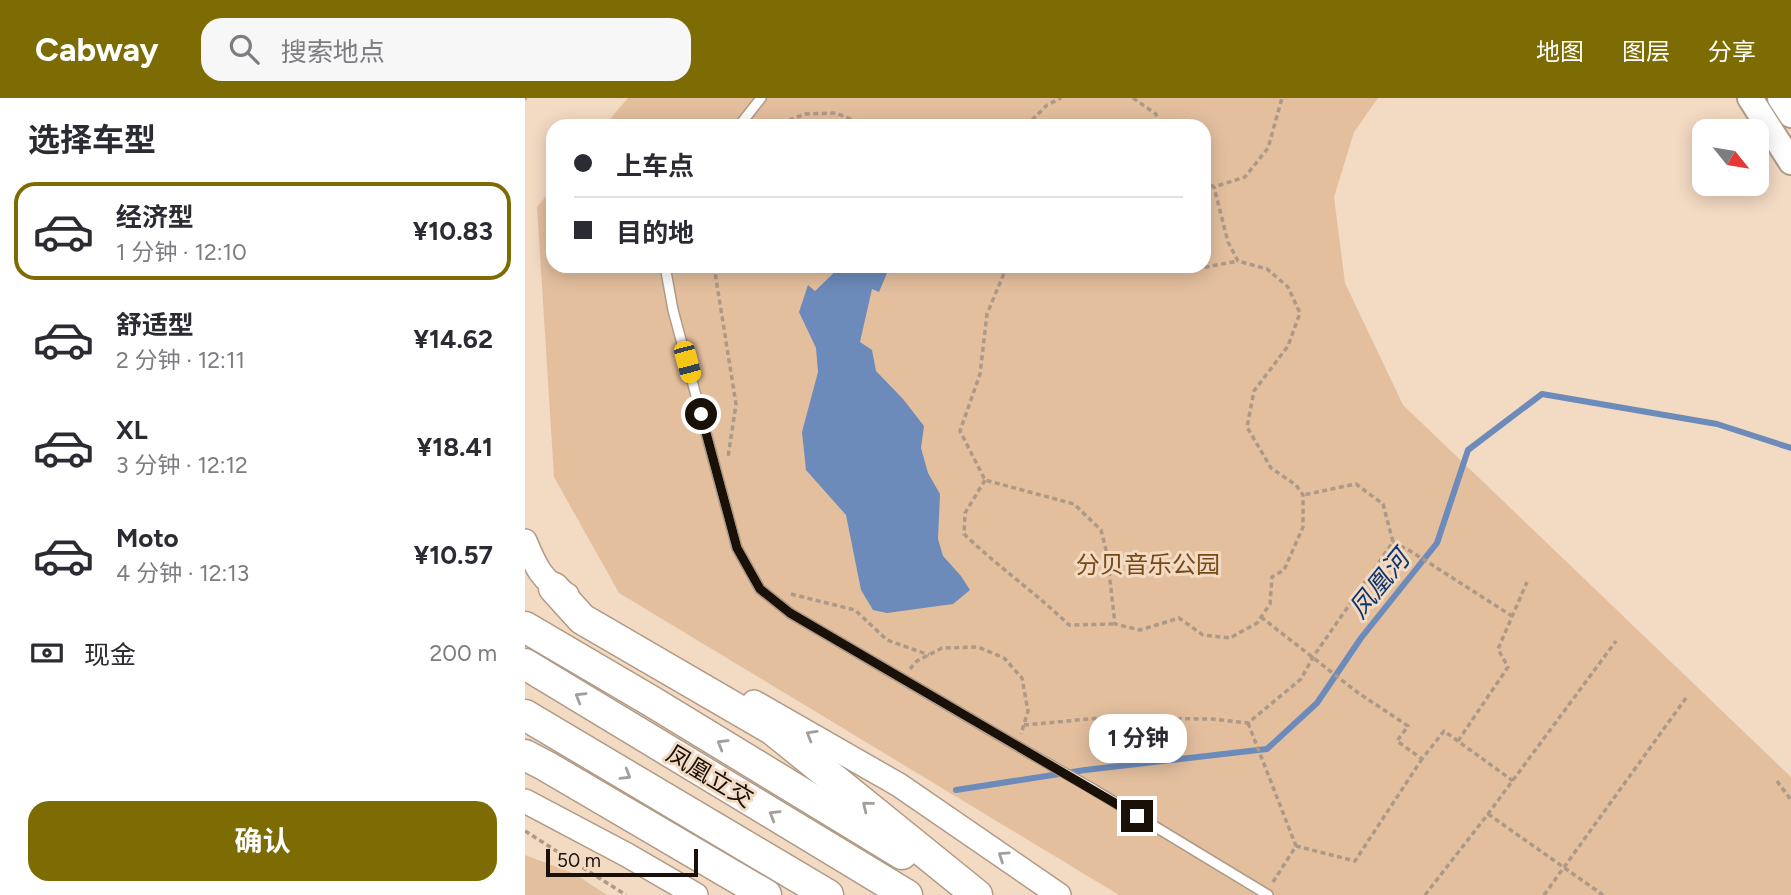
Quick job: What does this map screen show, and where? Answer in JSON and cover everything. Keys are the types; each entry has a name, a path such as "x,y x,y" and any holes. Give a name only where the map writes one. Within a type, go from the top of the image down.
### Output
{"highway":[{"path":"554,587 582,619 773,730 978,895"},
{"path":"525,627 652,701 969,895"},
{"name":"凤凰立交","path":"525,664 901,892"},
{"name":"凤凰立交","path":"525,715 828,895"},
{"path":"525,755 766,895"},
{"path":"525,767 597,796"}],"main road":[{"path":"1750,98 1791,162"},
{"path":"1780,98 1791,115"}],"street":[{"path":"525,541 537,569 554,587 899,785 1059,895"},
{"path":"525,801 696,895"}],"lane":[{"path":"744,119 761,98"},
{"path":"667,273 673,310 737,548 760,589 790,613 1093,789 1267,894"}],"path":[{"path":"1033,119 1047,105 1061,98"},
{"path":"1133,98 1156,114 1158,119"},
{"path":"1214,187 1245,177 1268,148 1282,98"},
{"path":"792,119 806,114 835,113 850,119"},
{"path":"1211,185 1214,187 1228,242 1238,261"},
{"path":"985,480 965,513 964,534 1069,625 1115,624 1140,630 1178,618 1203,635 1230,638 1257,623 1271,604 1272,577 1284,570 1303,527 1303,495 1296,485 1271,468 1247,427 1254,391 1288,346 1300,313 1288,286 1267,269 1238,261 1211,266"},
{"path":"715,273 736,404 722,492"},
{"path":"1004,273 987,314 980,374 960,430 985,480 1074,503 1101,530 1107,554 1115,624"},
{"path":"1303,495 1356,484 1383,504 1393,542 1512,616"},
{"path":"1024,725 1100,718 1212,719 1248,723 1301,680 1313,657 1393,542"},
{"path":"1458,741 1509,667 1498,649 1527,582"},
{"path":"782,592 855,610 887,640 929,655"},
{"path":"1261,617 1357,692 1408,726 1397,741 1422,759"},
{"path":"1425,895 1616,641"},
{"path":"902,679 917,661 942,648 978,646 1004,658 1022,678 1028,711 1020,748"},
{"path":"1544,895 1686,698"},
{"path":"1248,723 1296,846"},
{"path":"1296,846 1355,861 1422,759 1444,731 1513,781"},
{"path":"1777,781 1791,800"},
{"path":"1488,814 1603,895"},
{"path":"525,831 626,895"},
{"path":"1267,894 1296,846"}],"green space":[{"name":"分贝音乐公园","path":"628,98 1378,98 1354,132 1334,197 1345,283 1403,405 1791,777 1791,895 1119,895 619,593 554,477 537,207 546,196 546,273 1211,273 1211,119 610,119"},
{"path":"525,855 575,874 607,895 525,895"}],"water":[{"path":"834,273 887,273 879,292 872,289 860,342 872,350 876,371 924,426 921,448 928,473 940,494 938,539 943,556 970,590 953,604 887,613 873,610 861,590 846,515 806,470 802,432 818,372 816,348 799,312 808,285 815,291"}],"waterway":[{"name":"凤凰河","path":"956,790 1085,770 1267,749 1317,703 1361,638 1437,543 1468,450 1542,394 1717,424 1791,448"}],"route":[{"path":"701,414 737,548 760,589 790,613 1137,816"}]}
